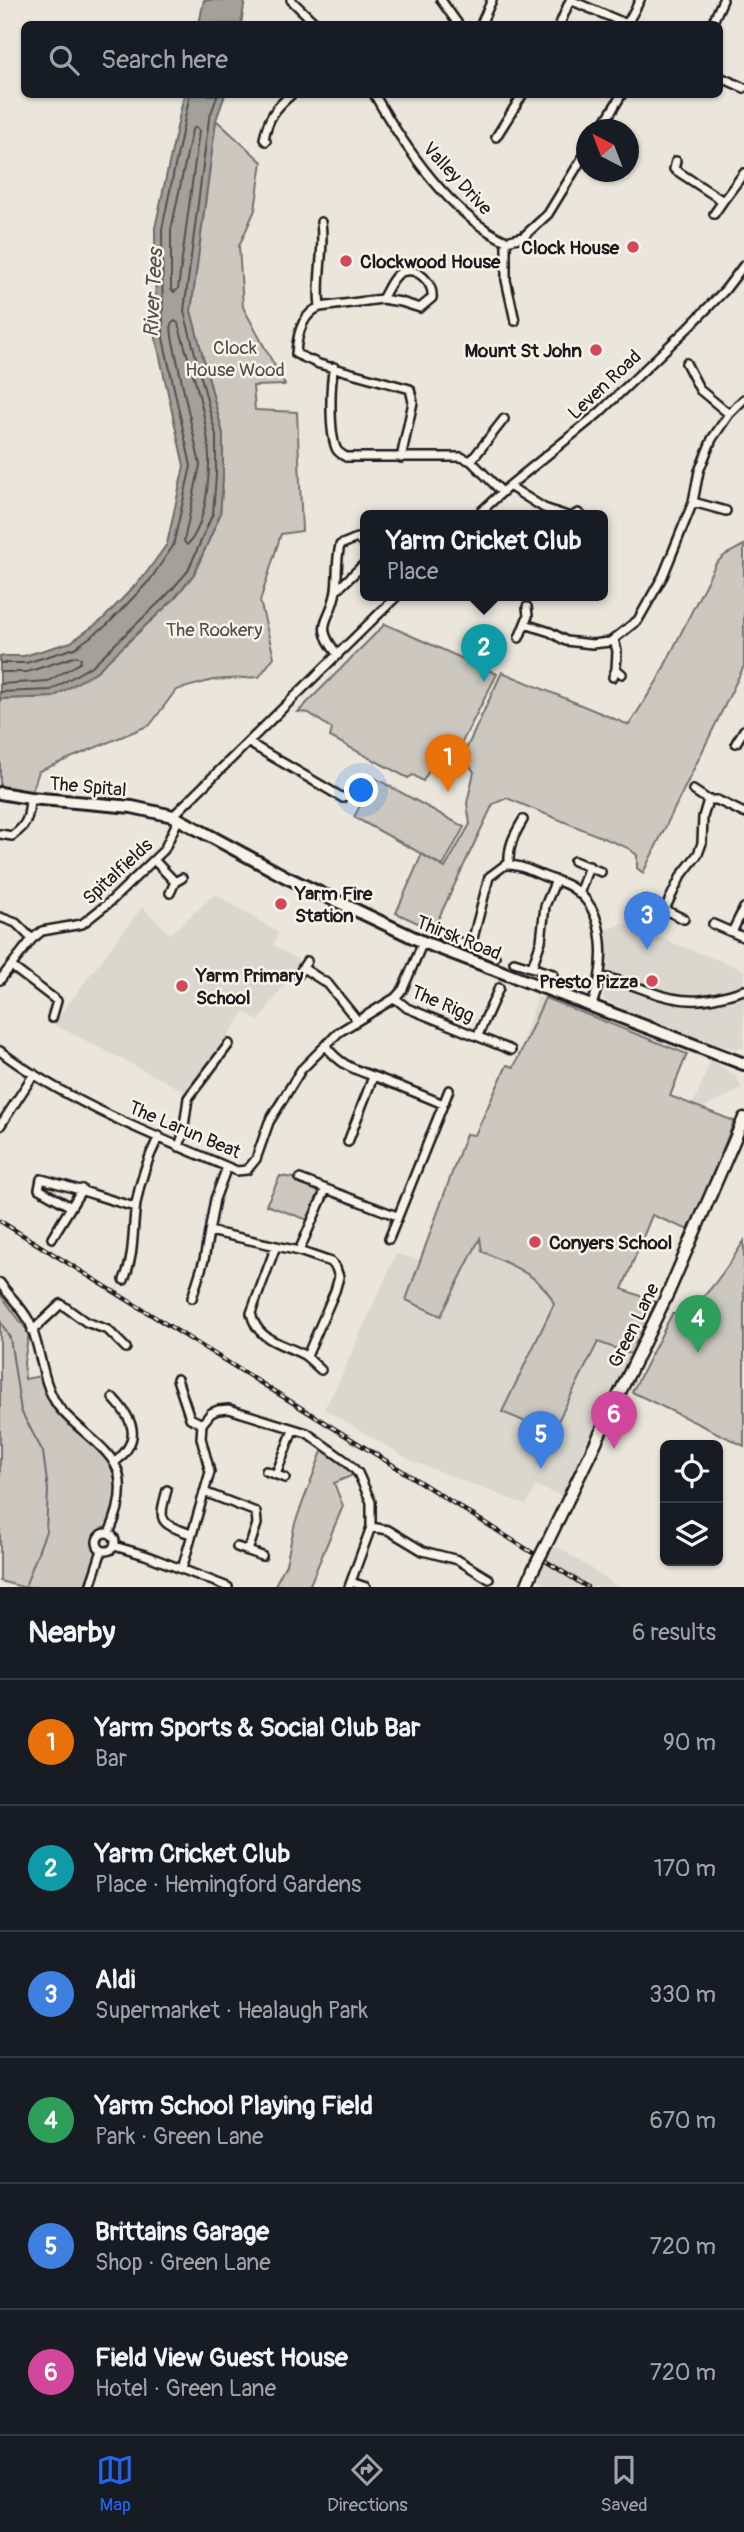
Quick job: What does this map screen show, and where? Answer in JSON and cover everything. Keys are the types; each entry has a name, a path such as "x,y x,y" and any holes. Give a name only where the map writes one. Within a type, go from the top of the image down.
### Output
{"main road":[{"name":"The Spital","path":"0,793 132,807 176,817"},
{"name":"Thirsk Road","path":"176,817 286,877 423,942 744,1064"},
{"name":"Green Lane","path":"526,1587 669,1290 744,1118"}],"street":[{"path":"291,0 313,21"},
{"path":"441,0 456,21"},
{"path":"482,21 492,0"},
{"path":"561,21 570,0 620,21"},
{"path":"629,21 640,0"},
{"path":"713,21 721,4 729,13"},
{"path":"723,79 744,88"},
{"path":"267,140 272,111 287,98"},
{"name":"Valley Drive","path":"376,98 396,131 439,186 481,227 506,241"},
{"path":"496,137 508,128 521,98"},
{"path":"607,119 620,98"},
{"path":"677,161 674,169 723,201"},
{"path":"517,317 506,279 506,241 523,237 548,214 576,168"},
{"path":"714,214 744,173"},
{"path":"319,224 323,237 317,280 320,307"},
{"name":"Leven Road","path":"482,510 599,413 690,326 725,290 744,265"},
{"path":"382,299 402,272 414,272 421,276 428,282 433,293 432,298 420,308 382,299 312,310 297,339 296,354 410,389 413,402 401,458"},
{"path":"690,366 700,390 729,414"},
{"path":"334,367 330,391 333,433 337,450 346,457 461,457 471,461 502,492"},
{"path":"525,624 550,632 566,641 592,644 614,640 638,620 653,595 693,502 699,471 712,439 729,414 744,399"},
{"path":"471,461 505,418"},
{"path":"509,486 550,510"},
{"path":"693,502 726,511"},
{"path":"715,508 715,518"},
{"path":"338,655 325,639 325,623 336,591 336,559 340,545 356,538 360,541"},
{"path":"336,591 360,568"},
{"path":"176,817 392,601"},
{"path":"519,638 528,616 527,607"},
{"path":"614,640 617,673"},
{"path":"736,743 744,730"},
{"path":"249,743 343,798"},
{"path":"693,790 708,800 718,800 744,813"},
{"path":"0,834 12,836 26,825 30,798"},
{"path":"665,909 681,876 698,854 708,800"},
{"name":"Spitalfields","path":"32,939 42,931 82,924 164,850 176,817"},
{"path":"509,864 512,839 523,820"},
{"path":"502,833 512,839"},
{"path":"154,860 178,880 170,893"},
{"path":"574,861 601,872"},
{"path":"471,946 489,877 495,871 509,864 556,880 579,894 592,912 599,929 603,950 601,977 592,1005"},
{"path":"579,894 589,866"},
{"path":"532,967 541,941 545,906 556,880"},
{"path":"644,900 684,919"},
{"path":"732,932 744,908"},
{"path":"0,917 16,923 32,939 0,980"},
{"path":"713,924 743,937"},
{"path":"433,931 495,957"},
{"path":"395,998 403,989 423,942"},
{"path":"514,962 553,974"},
{"path":"10,966 57,1001 52,1018"},
{"path":"303,968 328,984 357,1020"},
{"path":"601,977 615,978 683,1001 713,1000 744,990"},
{"name":"The Rigg","path":"478,1035 499,988"},
{"name":"The Rigg","path":"483,993 494,998"},
{"name":"The Larun Beat","path":"0,1051 74,1097 179,1147 237,1171 247,1170 269,1122 301,1070 325,1045 357,1020 395,998"},
{"name":"The Rigg","path":"395,998 407,1008 510,1050"},
{"path":"325,1045 335,1058 352,1070 443,1104"},
{"path":"179,1147 190,1113 188,1098 227,1050"},
{"path":"0,1126 34,1074"},
{"path":"348,1142 373,1077"},
{"path":"389,1239 449,1090"},
{"path":"124,1274 131,1264 135,1207 140,1181 159,1136"},
{"path":"192,1298 204,1260 215,1199 227,1167"},
{"path":"71,1207 39,1189 41,1179 82,1189 135,1207"},
{"path":"300,1179 397,1216"},
{"path":"52,1238 82,1189"},
{"path":"299,1251 326,1189"},
{"path":"209,1231 299,1251 331,1262 339,1277 307,1356"},
{"path":"276,1246 251,1313 253,1322 256,1330 285,1348 307,1356 321,1370"},
{"path":"0,1283 18,1305 32,1331 56,1404 114,1463 119,1473 120,1495 109,1533"},
{"path":"32,1331 61,1304 86,1322 108,1330 125,1348"},
{"path":"181,1382 190,1418 202,1424"},
{"path":"113,1398 133,1434 125,1454 114,1463"},
{"path":"182,1569 209,1472 201,1438 202,1424 211,1413 229,1409 307,1433 358,1473 371,1502 371,1527 350,1585 366,1587"},
{"path":"276,1474 293,1430"},
{"path":"267,1471 285,1478"},
{"path":"167,1490 161,1517 172,1528 191,1534"},
{"path":"204,1492 256,1512 257,1524 248,1551"},
{"path":"371,1527 388,1530 423,1551 458,1560 473,1574 489,1579"},
{"path":"109,1533 115,1538 114,1546 108,1551 102,1550 97,1539 102,1534 109,1533"},
{"path":"114,1546 228,1587"},
{"path":"237,1547 262,1556"},
{"path":"90,1587 102,1550"}],"shaded area":[{"name":"Yarm Primary School","path":"215,894 279,933 273,945 300,961 259,1021 244,1012 205,1070 186,1092 53,1024 142,907 170,934"},
{"path":"621,923 744,970 744,1047 736,1049 666,1028 603,999 608,968 605,930"},
{"name":"Conyers School","path":"538,996 687,1054 670,1096 693,1105 711,1060 736,1076 742,1089 702,1108 734,1121 652,1215 622,1289 656,1302 577,1467 574,1467 574,1475 563,1496 536,1486 526,1505 412,1461 324,1409 396,1254 422,1261 466,1134 475,1135 507,1065 514,1067"},
{"path":"550,1546 560,1548 618,1587 544,1587 538,1577"}],"green space":[{"name":"The Rookery","path":"216,120 262,162 255,210 239,246 243,307 285,385 253,386 255,410 297,412 302,531 281,534 260,601 274,657 259,677 213,680 176,690 150,725 39,771 30,798 0,790 0,699 53,697 97,671 173,600 194,574 220,515 223,434 191,311"},
{"path":"744,545 744,666 643,873 637,868 637,855 628,848 507,798 493,804 433,930 396,913 422,854 354,817 375,778 464,827 443,866 423,855 445,868 470,824 467,803 474,772 463,756 502,672 629,725 657,681 716,563"},
{"path":"385,624 497,674 456,754 433,764 423,781 413,775 408,778 330,737 332,729 309,713 298,712"},
{"name":"Conyers School","path":"545,998 687,1054 670,1096 734,1121 691,1231 652,1215 622,1289 656,1302 631,1354 598,1342 552,1433 502,1412 554,1304 542,1286 524,1272 482,1251 480,1238 441,1316 406,1300 466,1134 475,1135 507,1065 514,1067"},
{"path":"280,1176 300,1179 326,1189 311,1221 266,1205"},
{"path":"744,1241 744,1446 632,1392 672,1314 683,1313 699,1301"},
{"path":"0,1294 29,1333 24,1362 25,1379 40,1376 53,1399 96,1445 114,1474 115,1501 101,1547 84,1587 22,1587 0,1581"},
{"path":"324,1446 358,1473 334,1483 343,1506 309,1587 274,1587 286,1564 295,1523"}],"water":[{"path":"204,0 245,0 242,21 200,21"},
{"path":"183,98 224,98 216,120 191,311 223,434 220,515 194,574 173,600 97,671 53,697 0,699 0,656 24,656 71,642 102,620 144,576 167,544 184,466 156,339 155,228"}],"waterway":[{"path":"0,1321 10,1338 21,1411 43,1452 48,1490 46,1531 26,1584"}],"railway":[{"path":"0,1221 587,1587"}],"place":[{"name":"Clock House","path":"633,247"},
{"name":"Clockwood House","path":"346,261"},
{"name":"Mount St John","path":"596,350"},
{"name":"Yarm Cricket Club","path":"484,682"},
{"name":"Yarm Sports & Social Club Bar","path":"448,792"},
{"name":"Yarm Fire Station","path":"281,904"},
{"name":"Aldi","path":"647,950"},
{"name":"Presto Pizza","path":"652,981"},
{"name":"Yarm Primary School","path":"182,986"},
{"name":"Conyers School","path":"535,1242"},
{"name":"Yarm School Playing Field","path":"698,1353"},
{"name":"Field View Guest House","path":"614,1449"},
{"name":"Brittains Garage","path":"541,1469"}],"water label":[{"name":"River Tees","path":"153,293"}],"park label":[{"name":"Clock House Wood","path":"235,358"}]}
